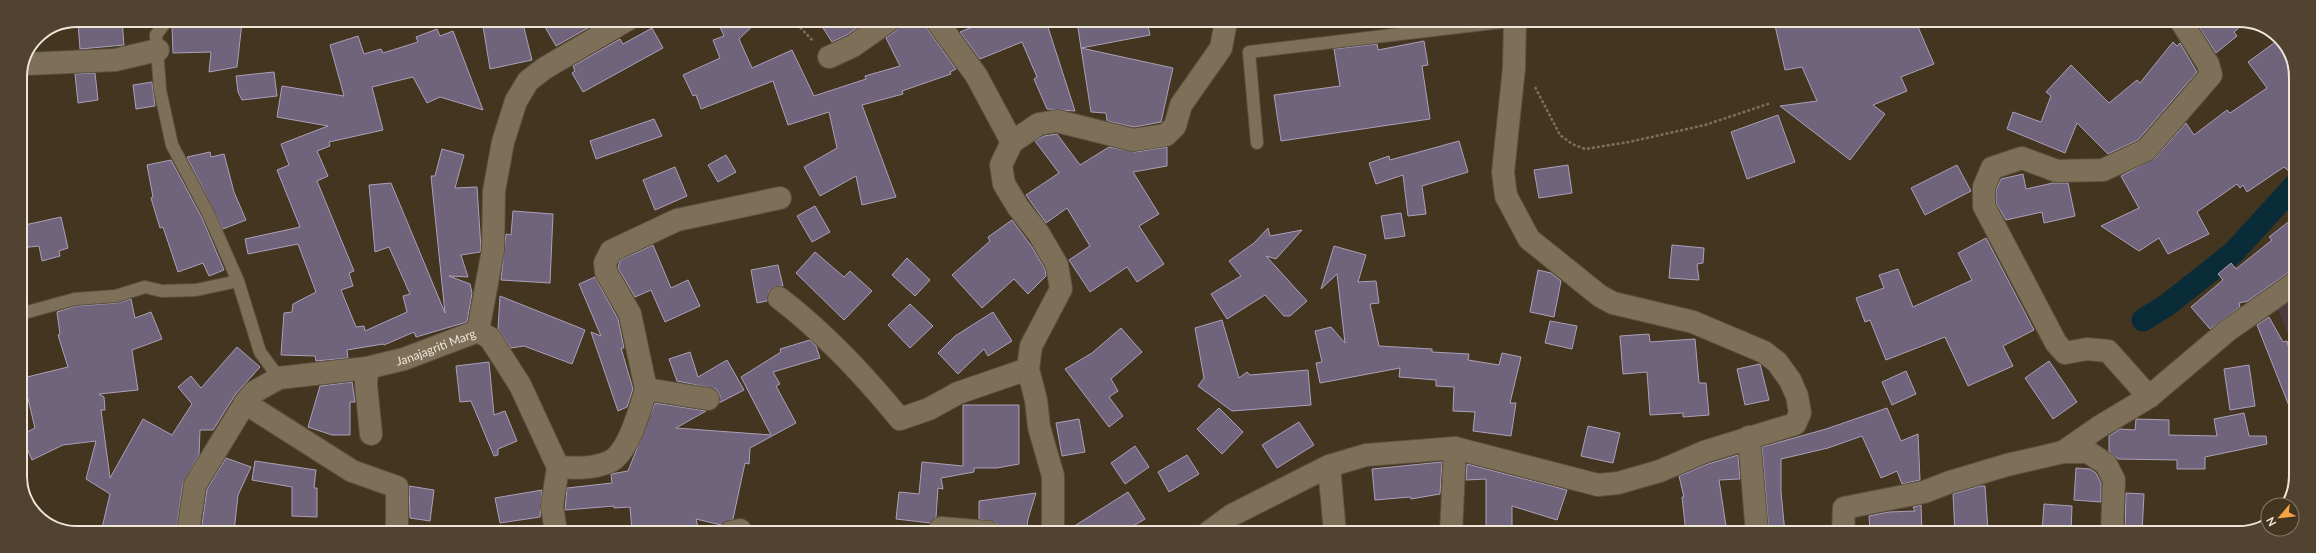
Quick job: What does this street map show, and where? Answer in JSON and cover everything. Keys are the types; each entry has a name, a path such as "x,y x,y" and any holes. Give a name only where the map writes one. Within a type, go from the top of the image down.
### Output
{"street":[{"name":"Janajagriti Marg","path":"189,526 195,485 245,403 254,392 279,378 367,368 404,360 478,331 493,250 494,191 503,142 516,101 528,81 545,68 616,27"},
{"path":"829,57 853,46 880,27"},
{"path":"941,27 976,75 1012,142"},
{"path":"1053,526 1053,476 1040,427 1036,400 1028,369 1031,346 1061,289 1057,265 1039,234 1018,207 1004,184 1001,165 1012,142 1039,124 1057,121 1133,140 1166,135 1175,126 1181,105 1221,48 1225,27"},
{"path":"1217,526 1232,515 1329,466 1366,455 1455,448 1598,485 1618,483 1660,471 1749,437 1795,424 1800,413 1795,391 1778,362 1764,352 1693,322 1613,303 1600,296 1529,240 1506,196 1503,172 1514,68 1515,27"},
{"path":"2149,398 2108,351 2087,349 2065,353 2056,343 1984,206 1984,187 1992,168 2022,158 2057,171 2103,170 2146,150 2211,75 2208,64 2185,27"},
{"path":"29,64 115,60 158,50"},
{"path":"558,467 583,468 611,461 626,444 646,389 630,314 606,272 605,263 611,251 677,220 780,198"},
{"path":"2063,452 2099,427 2149,398 2227,331 2289,287"},
{"path":"779,298 802,316 868,379 900,419 929,409 958,393 1028,369"},
{"path":"478,331 490,338 520,385 558,467 552,506 555,526"},
{"path":"367,368 366,385 371,434"},
{"path":"646,389 708,399"},
{"path":"245,403 352,471 397,487 397,526"},
{"path":"1749,437 1756,526"},
{"path":"1451,526 1455,448"},
{"path":"1843,526 1844,508 1924,492 2007,464 2063,452 2088,452 2106,464 2114,480 2112,526"},
{"path":"1329,466 1334,526"}],"lane":[{"path":"162,27 156,35 160,90 172,145 209,215 238,281 260,352 279,378"},
{"path":"1257,143 1249,52 1459,27"},
{"path":"27,312 75,299 116,296 146,287 162,291 196,290 238,281"}],"path":[{"path":"800,27 829,57"},
{"path":"1514,68 1526,71 1560,135 1572,144 1585,149 1629,142 1705,125 1771,102"}],"shaded area":[{"path":"2289,300 2289,336 2277,307"}],"building":[{"path":"78,27 123,27 124,45 80,49"},
{"path":"172,27 241,27 237,67 209,72 211,52 173,53"},
{"path":"483,27 524,27 532,60 490,69"},
{"path":"545,27 590,27 556,46"},
{"path":"720,27 752,27 739,39 752,68 792,50 814,96 866,79 865,76 900,66 886,38 897,30 898,27 926,27 956,69 950,72 951,74 902,91 903,94 862,105 896,197 862,205 856,176 820,196 804,167 837,148 829,112 788,125 773,81 701,109 696,95 693,96 683,75 720,58 713,40 724,36"},
{"path":"822,27 858,27 847,35 832,42"},
{"path":"972,27 1048,27 1075,111 1047,109 1034,79 1037,77 1022,42 980,59 960,32"},
{"path":"1078,27 1148,27 1150,35 1081,48"},
{"path":"1775,27 1918,27 1934,64 1901,77 1907,91 1873,105 1885,114 1850,160 1780,106 1817,101 1802,67 1785,70"},
{"path":"2199,27 2240,27 2234,32 2237,36 2216,53"},
{"path":"652,28 663,48 583,92 572,73 575,71 573,66 620,39 623,44"},
{"path":"437,29 440,36 453,31 483,110 440,97 427,103 413,77 372,87 383,130 329,142 330,146 317,151 328,176 317,181 354,271 349,273 353,286 341,290 356,327 364,326 365,331 407,312 403,296 410,294 389,247 375,252 369,185 391,183 445,313 431,176 435,176 442,149 464,155 455,188 477,187 481,249 480,252 461,255 468,277 449,276 470,284 472,293 467,322 416,337 414,332 384,345 347,350 348,358 316,361 315,356 281,355 284,313 292,312 293,304 316,292 298,244 248,254 245,239 300,227 277,170 289,165 281,144 328,126 277,117 282,86 344,96 330,45 358,36 364,54 381,49 383,53 418,42 416,37"},
{"path":"1424,41 1428,65 1422,66 1430,119 1281,141 1274,95 1340,86 1334,49 1377,44 1378,50"},
{"path":"2173,42 2177,46 2180,43 2197,72 2138,140 2108,154 2077,123 2065,153 2007,129 2013,112 2041,122 2051,96 2046,92 2071,65 2109,103 2137,80 2140,83"},
{"path":"2275,42 2285,58 2289,74 2289,171 2284,167 2247,192 2243,185 2240,188 2237,184 2197,212 2209,234 2168,254 2159,238 2139,251 2101,226 2139,208 2121,176 2155,158 2186,123 2194,135 2227,110 2230,113 2267,88 2248,62"},
{"path":"1081,48 1173,68 1161,122 1134,127 1107,121 1106,113 1091,112"},
{"path":"274,72 277,96 242,100 238,92 236,76"},
{"path":"95,73 98,100 78,103 75,74"},
{"path":"152,82 155,106 136,109 133,85"},
{"path":"1778,115 1795,162 1747,179 1731,132"},
{"path":"654,119 662,136 596,159 590,141"},
{"path":"1057,134 1080,165 1109,147 1135,152 1167,147 1167,166 1133,172 1159,214 1139,226 1164,264 1137,282 1127,267 1090,292 1069,260 1090,246 1067,208 1046,223 1026,195 1059,173 1035,141 1044,136"},
{"path":"1459,141 1468,172 1422,186 1426,214 1408,216 1403,175 1376,184 1369,163 1389,156 1390,160"},
{"path":"210,152 211,157 224,154 234,192 246,220 223,229 187,157"},
{"path":"726,155 736,172 718,182 708,165"},
{"path":"171,160 202,218 224,270 209,276 203,263 178,272 163,227 160,228 151,198 153,197 147,165"},
{"path":"1568,165 1572,193 1539,198 1534,170"},
{"path":"1957,165 1971,191 1925,215 1911,188"},
{"path":"675,167 687,196 655,210 643,180"},
{"path":"2023,174 2026,189 2053,183 2068,183 2075,216 2044,223 2042,212 2006,220 1996,203 1996,190 2001,179"},
{"path":"815,206 830,232 812,242 797,216"},
{"path":"513,211 553,214 550,283 501,280 506,234 511,235"},
{"path":"1401,213 1405,236 1385,239 1381,216"},
{"path":"61,217 68,248 59,251 60,256 42,261 39,246 27,247 27,224"},
{"path":"1012,220 1032,247 1045,269 1046,276 1028,294 1014,279 982,308 952,275 990,241 988,237"},
{"path":"2289,221 2289,272 2248,301 2239,303 2240,307 2210,329 2191,307 2223,280 2218,274 2231,263 2236,269 2272,240 2269,237"},
{"path":"1268,228 1270,236 1302,230 1276,259 1266,256 1307,301 1290,316 1284,316 1265,295 1227,319 1211,294 1241,276 1229,261 1254,243"},
{"path":"1986,238 2034,330 2003,346 2013,366 1968,386 1945,337 1886,360 1870,320 1865,322 1856,298 1884,288 1879,275 1898,269 1913,307 1972,280 1958,253"},
{"path":"653,245 671,288 688,280 700,306 665,322 651,290 635,297 618,268 620,260"},
{"path":"1672,245 1704,248 1703,263 1697,264 1699,280 1669,278"},
{"path":"1334,246 1366,255 1358,282 1376,281 1379,303 1370,304 1379,346 1432,349 1432,352 1469,354 1468,360 1499,365 1502,353 1521,357 1510,403 1516,403 1511,436 1473,431 1475,412 1453,411 1454,387 1436,386 1436,380 1399,377 1400,368 1320,383 1316,363 1322,362 1315,331 1331,327 1345,343 1337,274 1321,289"},
{"path":"815,252 844,277 850,271 872,291 844,320 796,273"},
{"path":"907,258 930,280 915,296 892,275"},
{"path":"778,265 783,286 774,287 769,291 767,301 757,303 751,270"},
{"path":"1538,270 1551,273 1561,281 1554,317 1530,312"},
{"path":"595,277 618,319 624,348 621,348 633,389 627,407 618,411 591,332 601,336 579,284"},
{"path":"500,296 585,330 572,364 524,346 511,348 498,329"},
{"path":"131,299 135,318 151,312 162,339 132,350 138,390 99,394 104,397 105,410 101,410 110,478 143,419 172,435 192,404 178,387 191,376 201,388 237,347 260,367 235,395 213,430 200,430 199,455 183,483 177,526 102,526 110,494 86,479 96,441 63,445 32,460 27,449 27,432 35,428 27,395 27,377 68,367 58,335 60,334 57,312 76,306 117,303"},
{"path":"910,304 933,326 910,348 888,325"},
{"path":"993,312 1012,341 988,356 984,349 958,374 938,353 955,336"},
{"path":"2269,317 2283,342 2287,341 2289,348 2289,406 2257,325"},
{"path":"1222,320 1239,378 1247,372 1250,375 1308,370 1311,405 1232,411 1198,386 1204,378 1195,328"},
{"path":"1550,321 1577,326 1572,349 1545,343"},
{"path":"1121,328 1142,352 1111,379 1118,391 1109,397 1123,416 1109,427 1065,369 1092,353"},
{"path":"1649,334 1650,342 1695,339 1699,383 1706,383 1709,415 1683,417 1683,413 1650,415 1647,372 1623,374 1620,336"},
{"path":"810,340 816,346 820,358 773,372 780,384 776,386 796,423 750,448 749,464 745,463 733,519 721,525 696,519 698,526 632,526 630,507 614,508 614,506 565,510 567,488 612,483 611,474 628,471 655,403 706,411 676,428 771,435 741,377 781,352 780,349"},
{"path":"690,352 698,377 727,360 744,390 719,403 720,395 716,389 677,381 669,359"},
{"path":"2049,361 2077,402 2053,419 2025,378"},
{"path":"489,362 494,415 505,411 517,441 498,449 498,455 494,456 471,401 460,402 456,366"},
{"path":"1760,364 1769,400 1745,405 1737,369"},
{"path":"2249,365 2255,406 2230,410 2224,369"},
{"path":"1906,371 1916,394 1892,405 1882,382"},
{"path":"352,382 355,402 350,402 350,435 332,435 308,427 320,386"},
{"path":"963,405 1019,405 1019,464 997,468 974,468 974,472 941,478 943,489 938,488 936,517 930,523 896,519 899,492 919,494 922,462 963,466"},
{"path":"1219,408 1243,432 1222,454 1197,429"},
{"path":"1887,408 1901,441 1918,434 1920,480 1902,484 1897,471 1881,478 1862,436 1828,448 1781,459 1781,492 1784,526 1768,526 1762,447 1826,429"},
{"path":"2244,413 2249,436 2266,436 2267,444 2205,457 2205,469 2177,469 2177,460 2118,459 2109,451 2109,436 2120,429 2135,430 2136,419 2169,420 2169,435 2217,436 2214,419"},
{"path":"1079,419 1085,452 1062,456 1056,423"},
{"path":"1299,422 1314,445 1277,468 1262,445"},
{"path":"1588,426 1620,433 1613,463 1581,456"},
{"path":"1135,446 1149,467 1125,484 1111,463"},
{"path":"1187,455 1199,474 1169,492 1158,472"},
{"path":"1738,455 1740,479 1719,480 1726,526 1685,526 1682,497 1684,497 1679,476 1708,464"},
{"path":"226,458 251,467 238,495 235,526 202,526 207,489"},
{"path":"255,461 316,470 314,488 317,488 317,517 292,516 292,487 252,480"},
{"path":"1442,462 1440,494 1411,499 1410,497 1375,500 1372,469"},
{"path":"1467,464 1567,490 1557,520 1512,506 1512,526 1486,526 1486,479 1466,480"},
{"path":"2076,468 2090,469 2096,473 2101,483 2101,502 2074,500"},
{"path":"409,486 434,490 430,521 410,518"},
{"path":"1980,486 1985,486 1988,526 1955,526 1953,494"},
{"path":"542,490 540,517 500,523 495,498"},
{"path":"1128,492 1145,519 1133,526 1074,526"},
{"path":"1036,493 1027,526 999,526 995,522 979,519 979,501"},
{"path":"2126,493 2144,494 2142,526 2125,526"},
{"path":"2044,504 2072,506 2071,526 2042,526"},
{"path":"1921,505 1922,526 1870,526 1869,516 1889,512 1915,511 1913,507"}],"waterway":[{"path":"2143,320 2167,305 2233,253 2289,192"}]}
